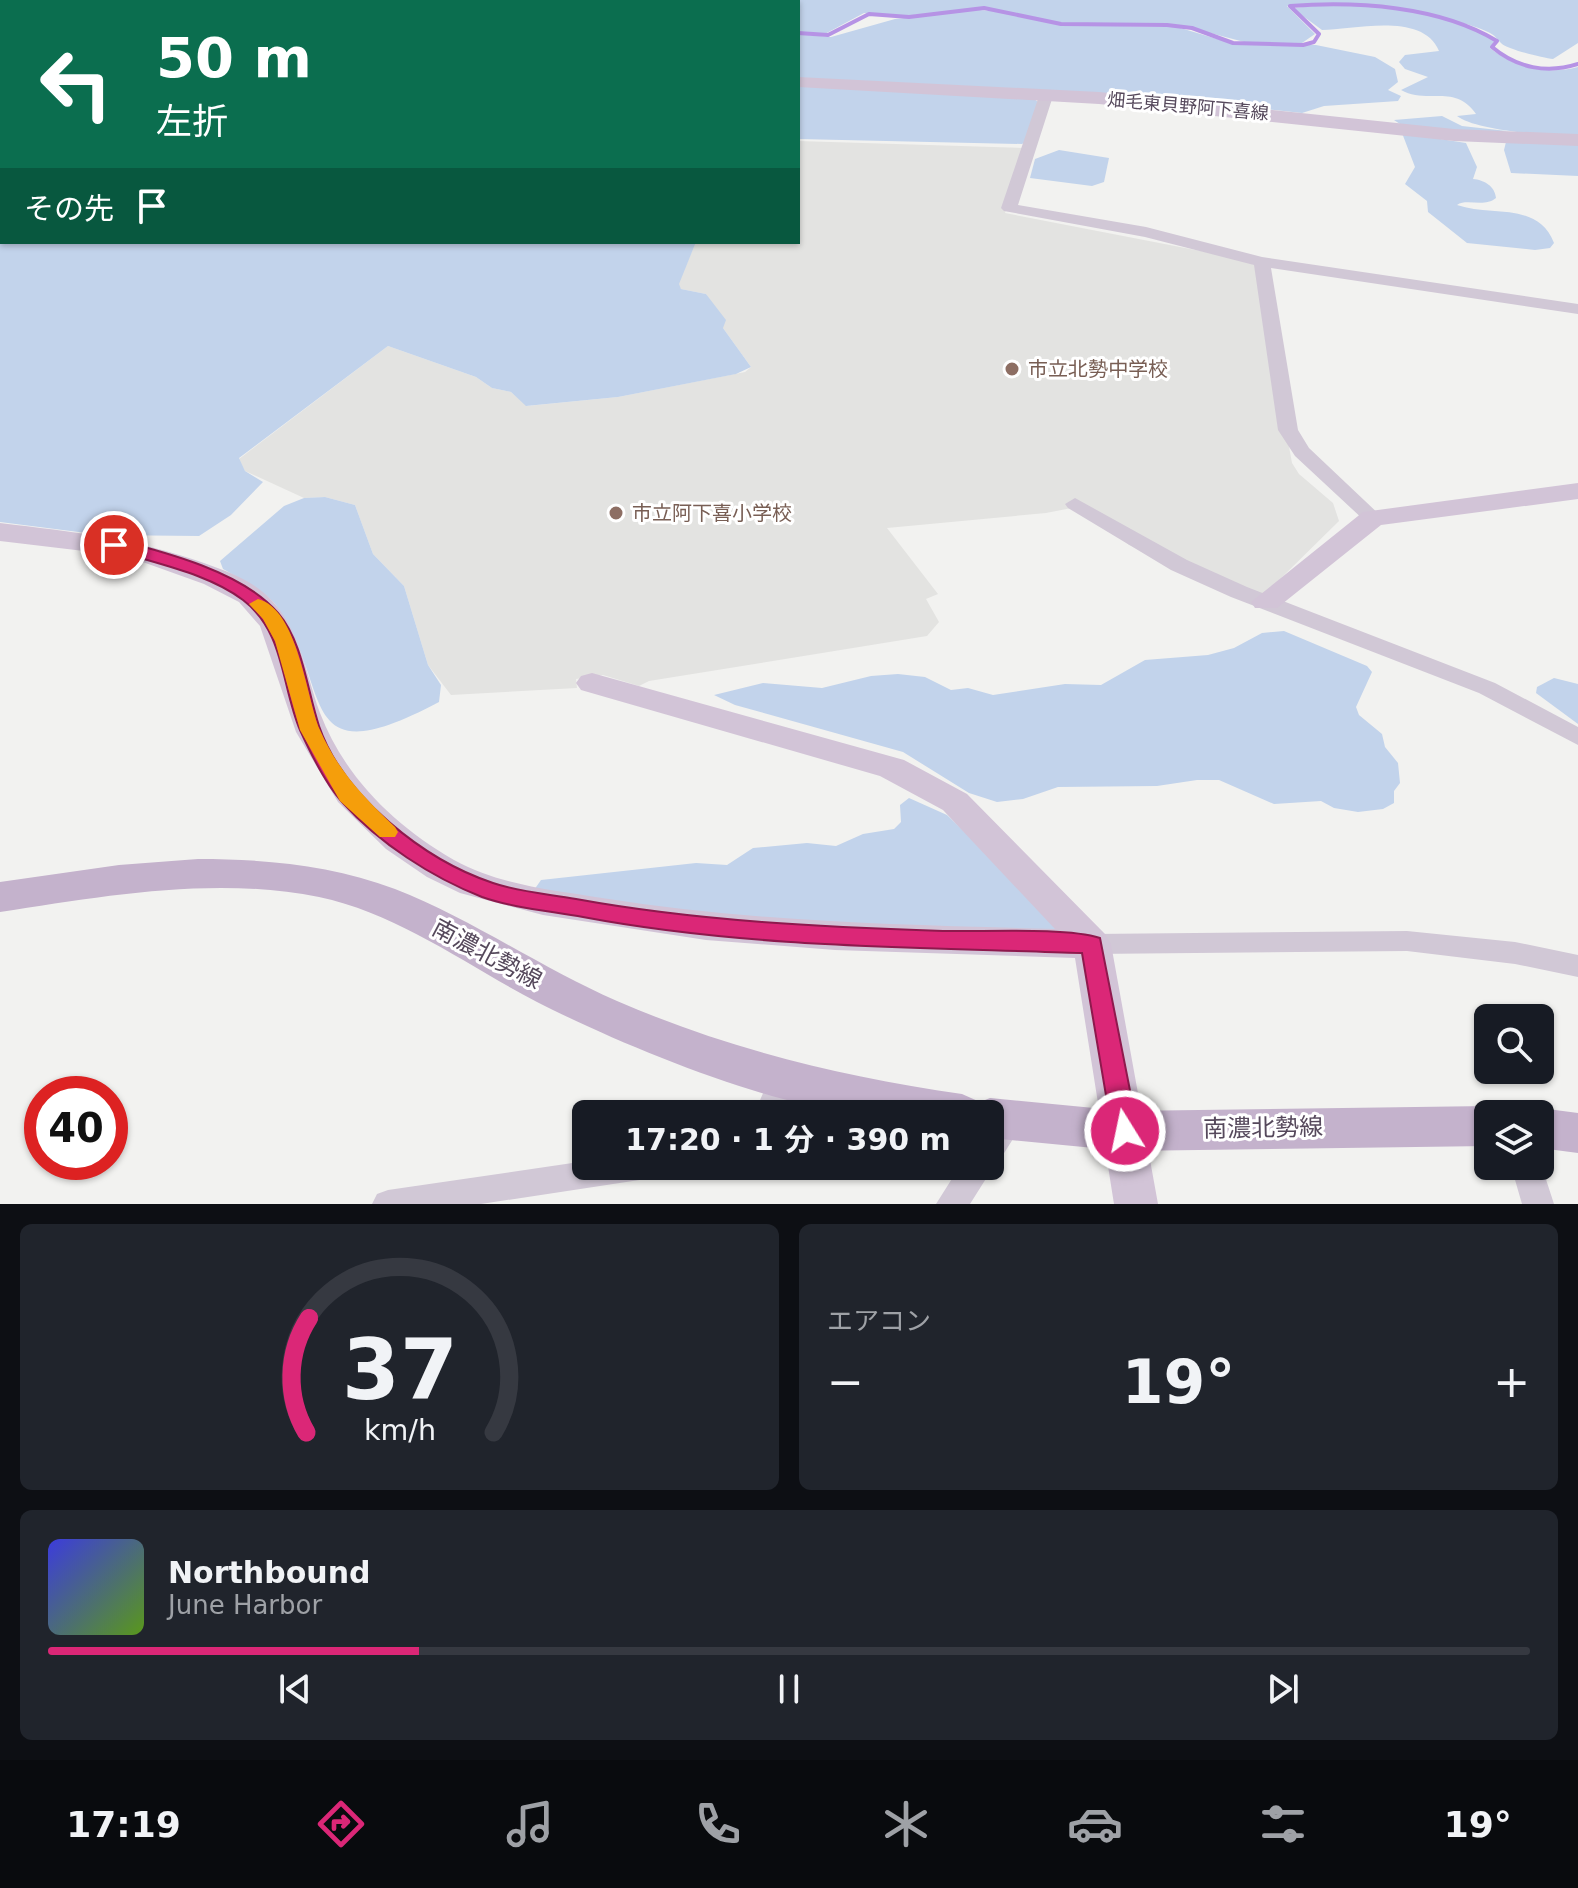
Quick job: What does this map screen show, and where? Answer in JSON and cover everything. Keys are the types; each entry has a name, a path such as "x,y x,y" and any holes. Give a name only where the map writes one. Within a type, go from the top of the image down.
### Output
{"main road":[{"name":"南濃北勢線","path":"0,897 189,872 272,875 321,883 396,906 604,1014 663,1038 777,1096 818,1100"},
{"name":"南濃北勢線","path":"1004,1129 1125,1131 1474,1126"},
{"path":"1554,1130 1578,1133"}],"street":[{"name":"畑毛東貝野阿下喜線","path":"800,82 1184,105 1454,135 1578,140"},
{"path":"1046,96 1009,208 1146,232 1262,262 1578,309"},
{"path":"1262,262 1288,430 1302,452 1373,518"},
{"path":"1266,602 1373,518 1578,491"},
{"path":"1075,504 1179,565 1487,688 1578,737"},
{"path":"0,532 114,545 219,579 249,596 271,617 284,641 310,730 348,796 382,828 443,869 489,891 641,919 839,936 1092,944 1407,941 1515,953 1578,966"},
{"path":"592,683 856,756 920,781 955,802 1092,944 1136,1204"},
{"path":"388,1204 572,1177"},
{"path":"952,1204 968,1180"},
{"path":"1531,1180 1538,1204"}],"shaded area":[{"path":"800,0 1578,0 1578,43 1553,59 1510,48 1488,32 1470,25 1417,13 1330,5 1287,6 1315,34 1302,43 1248,43 1180,25 1061,23 983,8 904,16 864,13 823,35 800,32"},
{"path":"1349,3 1405,9 1462,23 1495,40 1490,48 1521,65 1543,70 1578,67 1578,137 1515,132 1467,121 1457,116 1476,114 1459,99 1421,96 1401,90 1428,77 1405,69 1399,62 1405,55 1439,51 1431,39 1403,27 1322,30 1292,8"},
{"path":"979,10 1010,12 1061,25 1177,27 1234,44 1316,45 1375,57 1395,69 1398,82 1388,90 1401,96 1398,101 1324,106 1302,113 1157,95 1136,97 800,79 800,34 831,37 895,19"},
{"path":"800,84 1033,98 1038,102 1027,141 1022,144 800,139"},
{"path":"1442,116 1462,126 1507,131 1474,134 1400,124 1394,120"},
{"path":"1402,133 1466,143 1477,167 1473,179 1488,184 1496,198 1457,205 1525,216 1547,230 1554,243 1550,248 1535,250 1467,243 1428,212 1427,201 1405,184 1415,167"},
{"path":"800,141 1025,148 1005,213 1242,259 1256,266 1292,463 1299,474 1333,503 1339,521 1266,593 1255,595 1129,545 1082,506 1046,513 887,528 938,594 926,599 939,622 927,636 649,681 639,686 603,675 576,679 577,688 451,695 428,665 404,586 373,554 355,505 325,497 304,498 245,471 239,459 388,346 476,377 492,388 511,392 527,406 618,397 745,372 751,367 723,328 706,294 681,289 678,284 695,244 800,244"},
{"path":"1506,142 1578,145 1578,176 1511,173 1504,150"},
{"path":"1059,150 1109,158 1104,182 1092,186 1030,178 1035,159"},
{"path":"0,244 695,244 679,284 681,289 706,294 726,320 723,328 751,367 736,374 618,397 526,406 511,392 492,388 476,377 388,346 239,458 245,471 263,482 231,515 199,536 102,535 0,522"},
{"path":"325,497 355,505 373,554 404,586 428,665 441,685 439,702 393,723 361,731 339,728 325,715 295,639 278,608 260,591 223,569 220,561 284,506 304,498"},
{"path":"1284,631 1367,666 1372,672 1356,707 1359,715 1382,734 1385,747 1398,763 1400,783 1394,791 1394,803 1383,809 1358,812 1334,808 1321,801 1274,804 1219,780 1157,786 1058,787 1023,799 997,802 969,793 903,752 735,705 714,695 763,683 822,688 871,676 898,674 925,677 951,690 968,688 993,695 1065,684 1101,685 1145,660 1208,655 1234,648 1262,633"},
{"path":"1554,678 1578,684 1578,724 1536,693 1537,687"},
{"path":"909,798 947,815 1062,926 1055,933 717,916 534,890 541,880 696,863 727,865 753,848 807,843 836,846 863,834 894,829 901,822 900,805"}],"waterway":[{"path":"800,33 828,35 869,14 909,17 984,8 1061,24 1167,25 1192,28 1233,43 1303,45 1314,42 1319,34 1290,6 1342,4 1397,8 1450,20 1497,41 1492,47 1512,60 1533,67 1555,69 1578,64"}],"slow traffic":[{"path":"258,604 271,617 284,641 310,730 348,796 388,832"}],"place":[{"name":"市立北勢中学校","path":"1012,369"},
{"name":"市立阿下喜小学校","path":"616,513"}],"route":[{"path":"114,545 153,555 219,579 249,596 271,617 284,641 310,730 348,796 382,828 443,869 489,891 641,919 717,927 839,936 1092,944 1125,1131"}]}
